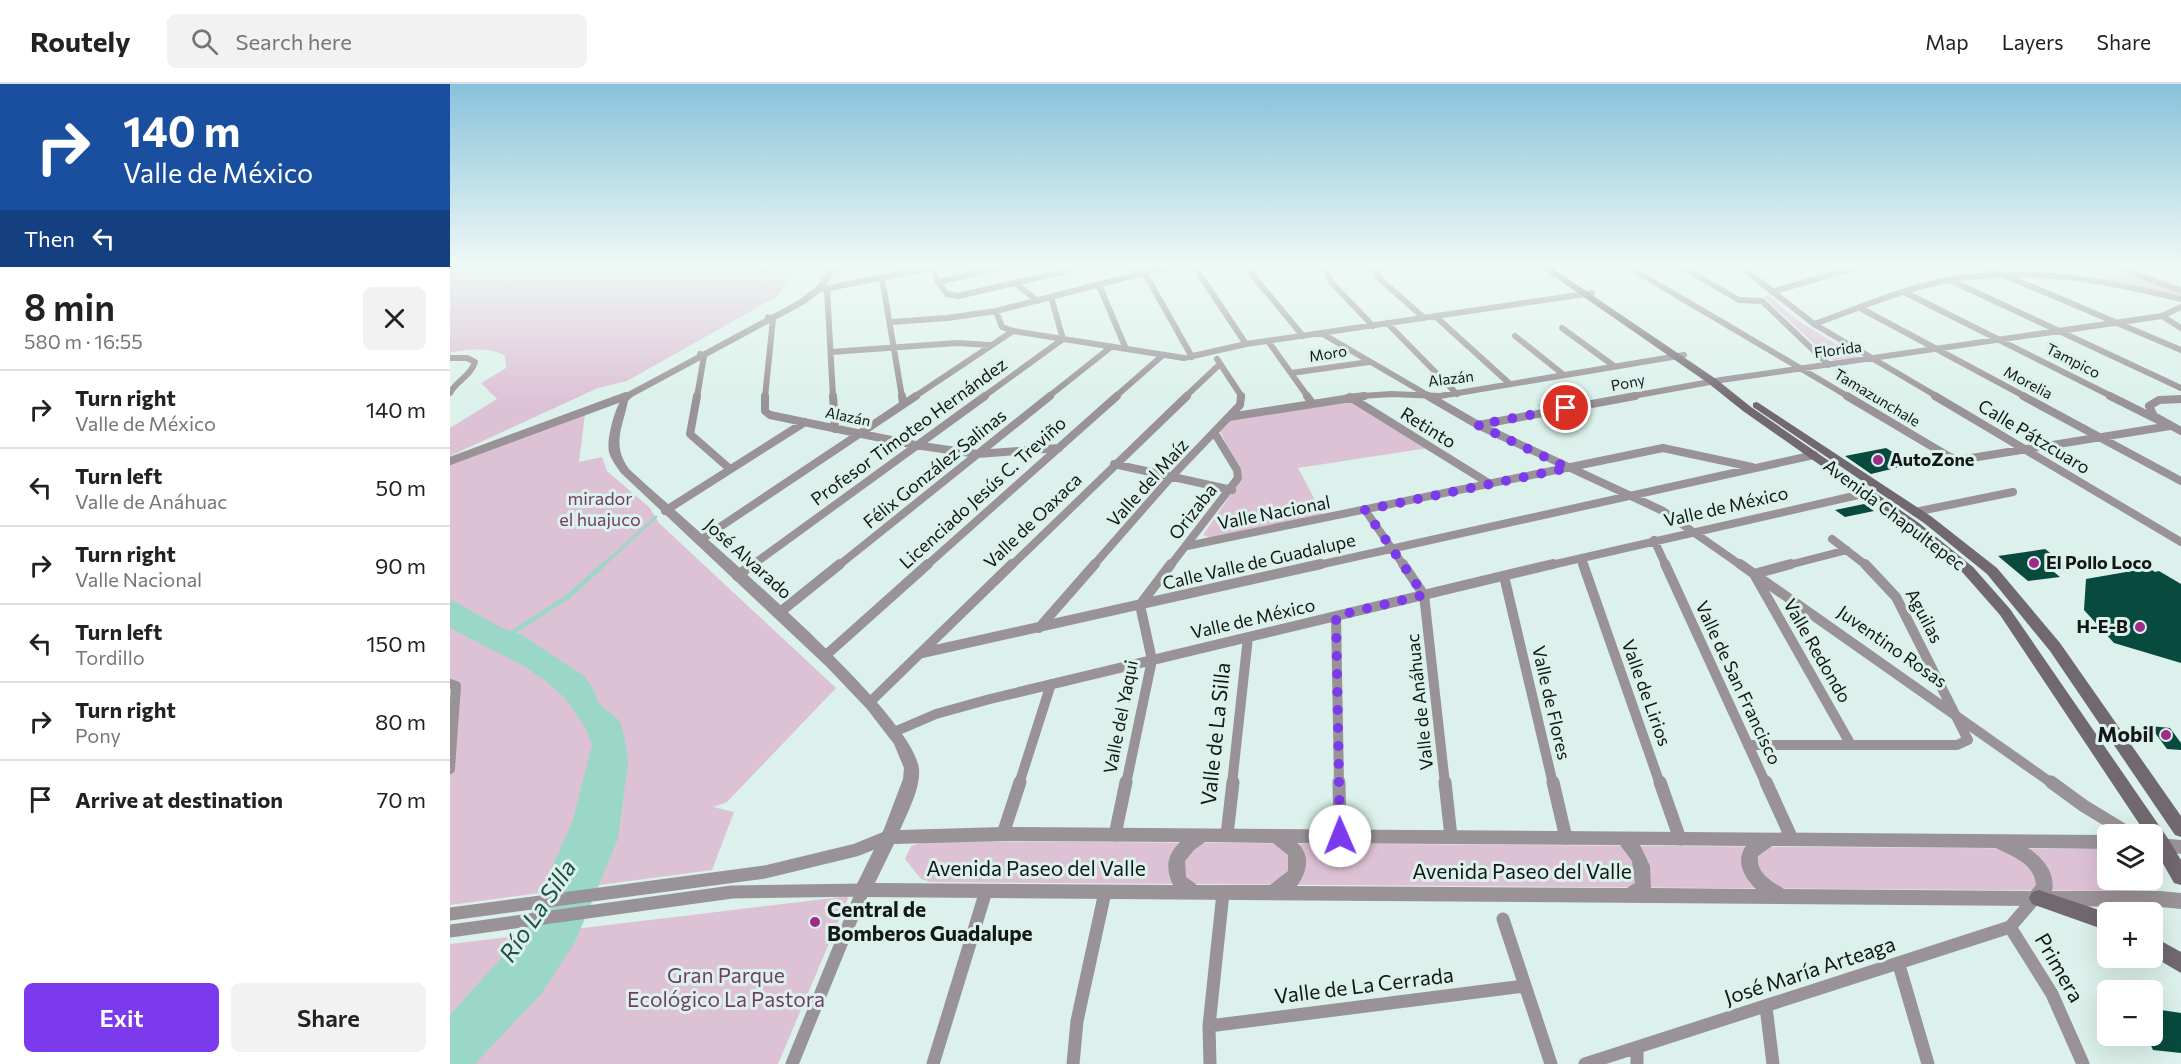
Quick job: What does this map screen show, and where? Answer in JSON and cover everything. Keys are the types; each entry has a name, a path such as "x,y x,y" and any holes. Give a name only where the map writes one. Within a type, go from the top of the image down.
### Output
{"main road":[{"name":"Avenida Chapultepec","path":"1615,312 1680,355 1867,493 1919,519 2005,612 2148,824"},
{"name":"Avenida Chapultepec","path":"1716,381 1992,571 2055,646 2181,831"},
{"path":"2005,612 2017,617 2043,643 2055,646"},
{"path":"2163,805 2181,815"},
{"name":"Avenida Chapultepec","path":"2163,847 2181,877"},
{"path":"2037,898 2097,918"},
{"path":"2163,952 2180,963"}],"street":[{"path":"450,461 625,397 630,389 702,355 781,312"},
{"path":"824,312 831,352 835,429"},
{"path":"889,312 903,404"},
{"path":"891,322 989,312"},
{"path":"996,312 1002,327 1012,331 1163,355 1192,357 1246,344 1465,312"},
{"path":"1055,312 1063,339"},
{"path":"1110,312 1126,349"},
{"path":"1166,312 1192,357"},
{"path":"1224,312 1246,344"},
{"path":"1283,312 1303,336"},
{"path":"1359,312 1373,326"},
{"path":"1417,312 1424,318"},
{"name":"Tamazunchale","path":"1704,312 1948,456 1959,460 2028,451"},
{"path":"1773,312 1829,365"},
{"name":"Calle Pátzcuaro","path":"1798,312 1871,359 2181,542"},
{"path":"1814,324 1853,312"},
{"name":"Morelia","path":"1867,312 2181,481"},
{"name":"Tampico","path":"1943,312 2181,431"},
{"path":"2019,312 2181,388"},
{"path":"2093,312 2181,350"},
{"name":"Florida","path":"1716,381 2162,316 2171,312"},
{"path":"1435,316 1510,384"},
{"path":"2162,316 2181,328"},
{"name":"Alazán","path":"770,318 765,411 770,415 915,445 977,454 1059,448"},
{"path":"1387,323 1457,394"},
{"path":"1562,328 1614,366"},
{"path":"699,541 1012,331"},
{"name":"Juventino Rosas","path":"1321,333 1478,425 1663,511 1955,713 2084,806 2114,824"},
{"path":"1515,336 1564,375"},
{"name":"Profesor Timoteo Hernández","path":"737,576 1063,339"},
{"path":"1268,341 1312,403"},
{"path":"831,352 957,344 990,345"},
{"name":"Félix González Salinas","path":"779,614 1111,347"},
{"name":"Valle del Maíz","path":"1039,628 1171,477 1240,405 1242,398 1214,352"},
{"path":"702,355 690,434 730,469"},
{"name":"Licenciado Jesús C. Treviño","path":"825,656 1163,355"},
{"name":"Alazán","path":"1229,417 1350,397 1391,394 1429,396 1457,394 1680,355"},
{"path":"450,358 467,358 475,362 473,369 456,383 450,396"},
{"name":"Moro","path":"1291,373 1369,362"},
{"name":"Valle de Oaxaca","path":"869,703 1220,363"},
{"name":"Pony","path":"1478,425 1716,381"},
{"name":"José Alvarado","path":"625,397 613,445 615,458 625,471 843,672 894,732 907,752 913,770 910,782 863,890"},
{"name":"Retinto","path":"1350,397 1490,484"},
{"path":"2166,424 2154,416 2149,406 2159,399 2181,399"},
{"path":"666,510 805,422"},
{"path":"2028,451 2166,424"},
{"name":"Orizaba","path":"1140,605 1232,490 1239,474 1214,432"},
{"name":"Valle Nacional","path":"1187,546 1670,448 1755,468"},
{"name":"Calle Valle de Guadalupe","path":"922,653 1814,455"},
{"path":"1114,464 1232,490"},
{"path":"1919,519 2013,492"},
{"name":"Valle de México","path":"894,732 936,714 1052,684 1654,540 1867,493"},
{"name":"Valle de Anáhuac","path":"1365,510 1424,595 1451,837"},
{"name":"Aguilas","path":"1832,539 1884,581 1896,597 1967,736 1966,743 1851,746"},
{"name":"Valle de San Francisco","path":"1654,540 1792,839"},
{"path":"1754,574 1847,550"},
{"name":"Valle de Lirios","path":"1581,558 1680,838"},
{"name":"Valle Redondo","path":"1754,574 1851,746"},
{"name":"Valle de Flores","path":"1504,576 1566,838"},
{"name":"Valle del Yaqui","path":"1115,835 1152,660 1140,605"},
{"path":"1336,616 1340,836"},
{"name":"Valle de La Silla","path":"1227,836 1248,637"},
{"path":"450,769 456,706 456,686 452,684"},
{"path":"1003,834 1052,684"},
{"path":"1748,745 1851,746"},
{"name":"Avenida Paseo del Valle","path":"888,837 1003,834 2097,842"},
{"path":"1194,892 1180,882 1176,863 1181,850 1202,835"},
{"path":"1273,893 1291,883 1297,873 1298,865 1295,851 1276,836"},
{"path":"450,914 651,888 789,867 856,850 888,837"},
{"path":"1624,838 1639,856 1645,875 1643,887 1629,895"},
{"path":"1771,839 1754,847 1748,858 1756,879 1782,897"},
{"path":"1996,841 2027,856 2040,870 2044,888 2010,927"},
{"path":"450,931 732,892 863,890 792,1064"},
{"name":"Avenida Paseo del Valle","path":"863,890 2160,899 2181,901"},
{"path":"933,1064 986,891"},
{"path":"1073,1064 1077,1021 1104,892"},
{"path":"1210,1064 1209,1026 1223,892"},
{"path":"1503,919 1551,1064"},
{"name":"José María Arteaga","path":"1585,1064 1637,1056 1766,1007 2010,927"},
{"name":"Primera","path":"2010,927 2052,994 2083,1064"},
{"path":"1899,965 1928,1064"},
{"name":"Valle de La Cerrada","path":"1209,1026 1524,987"},
{"path":"1766,1007 1773,1064"}],"green space":[{"path":"450,312 750,312 627,381 598,388 450,456 450,428 497,399 481,383 506,368 505,356 492,351 450,352"},
{"path":"1780,312 1787,312 1857,357 1830,359"},
{"path":"1352,402 1428,448 1298,468 1323,515 1211,538 1203,535 1242,478 1219,429 1231,418"},
{"name":"mirador el huajuco","path":"585,414 579,462 602,457 607,471 650,508 659,523 836,688 727,802 713,807 734,812 712,870 450,905 450,705 453,688 450,688 450,464"},
{"path":"926,841 2097,849 2097,890 2145,890 2117,891 930,882 921,879 905,859 911,846"},
{"name":"Gran Parque Ecológico La Pastora","path":"849,896 778,1064 450,1064 450,944"}],"water":[{"name":"Río La Silla","path":"450,599 502,628 522,635 584,676 599,704 620,721 628,762 618,839 575,942 542,993 475,1064 450,1064 450,1015 502,957 531,913 572,823 592,745 586,729 566,699 547,682 522,665 450,628"}],"building":[{"name":"AutoZone","path":"1886,448 1912,464 1871,474 1845,456"},
{"path":"1864,504 1874,511 1845,517 1835,510"},
{"name":"El Pollo Loco","path":"2045,549 2071,569 2054,572 2060,577 2028,581 1998,556"},
{"name":"H-E-B","path":"2149,568 2181,584 2181,663 2114,643 2084,610 2086,579"},
{"name":"Mobil","path":"2150,726 2170,728 2181,743 2181,750 2167,749"},
{"path":"2163,1010 2181,1013 2181,1053 2153,1050 2151,1046 2163,1046"}],"waterway":[{"path":"602,566 656,517"},
{"path":"510,634 569,596 604,564"}],"place":[{"name":"AutoZone","path":"1878,460"},
{"name":"El Pollo Loco","path":"2034,563"},
{"name":"H-E-B","path":"2140,627"},
{"name":"Mobil","path":"2166,735"},
{"name":"Central de Bomberos Guadalupe","path":"815,922"}],"route":[{"path":"1340,836 1336,616 1424,595 1365,510 1568,468 1478,425 1566,408"}]}
